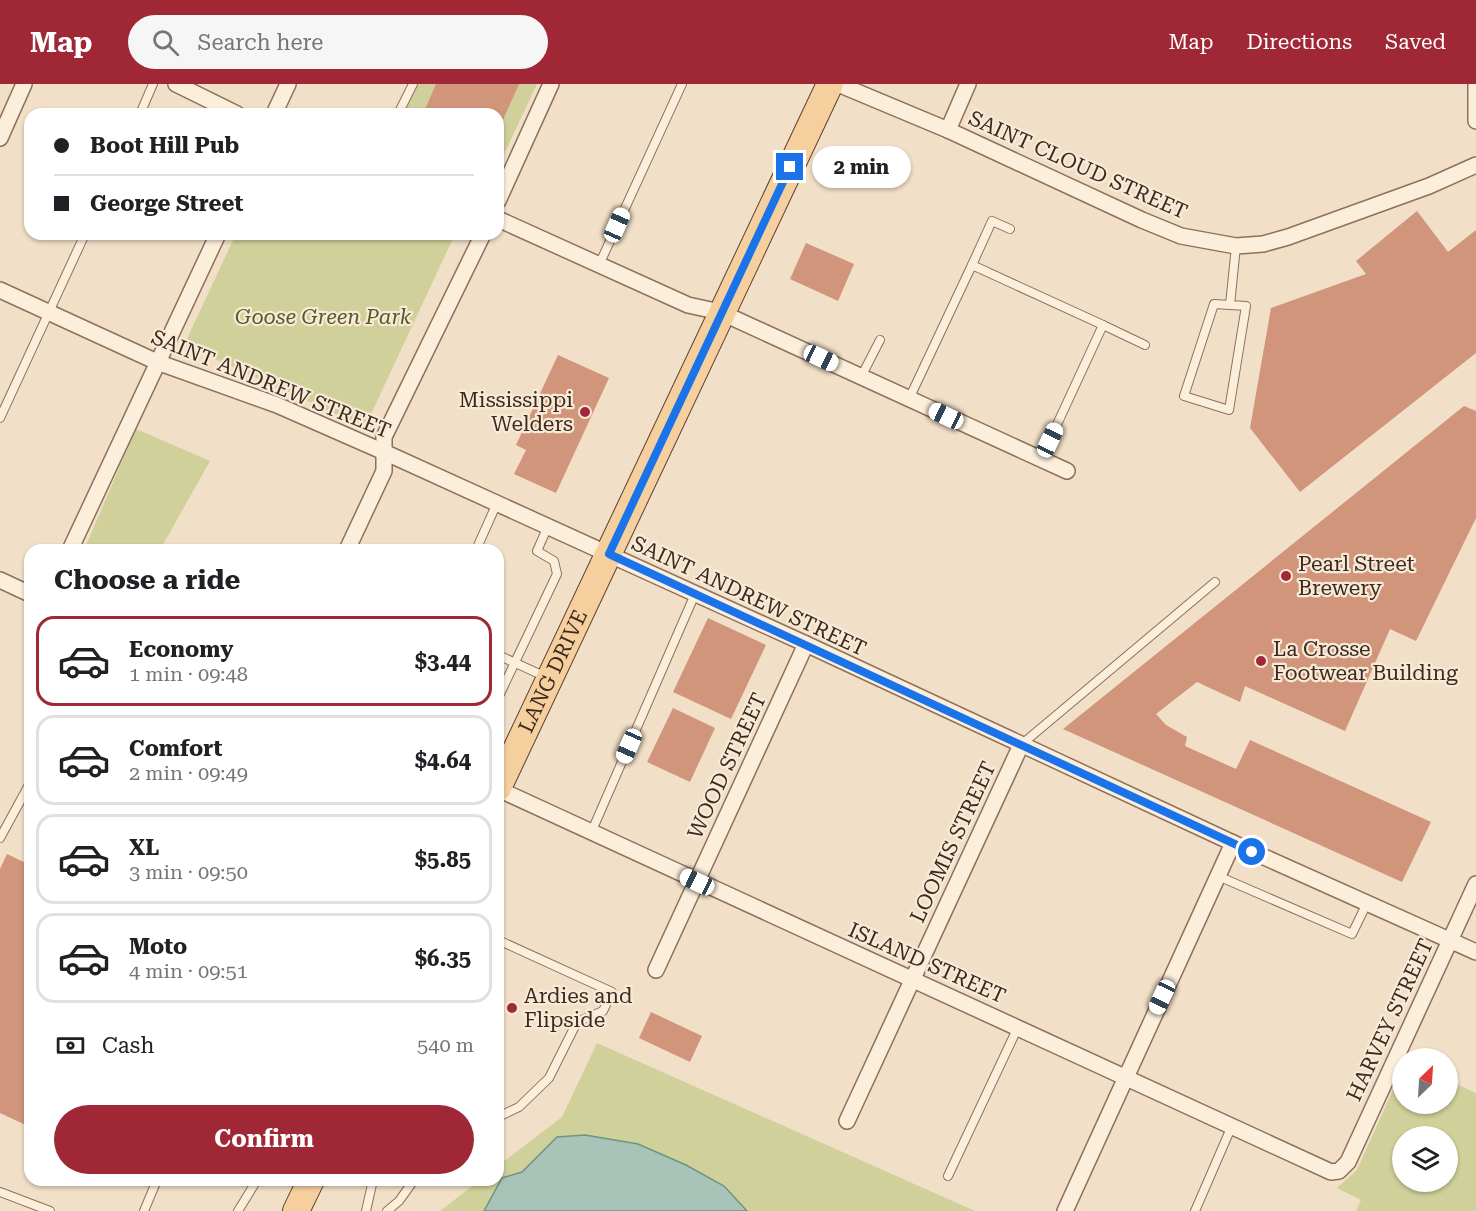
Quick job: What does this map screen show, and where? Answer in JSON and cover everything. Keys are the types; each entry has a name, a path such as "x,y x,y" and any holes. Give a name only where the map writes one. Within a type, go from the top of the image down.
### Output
{"main road":[{"name":"LANG DRIVE","path":"504,775 720,312 830,84"},
{"path":"300,1208 309,1186"}],"street":[{"path":"0,138 24,84"},
{"path":"176,84 225,108"},
{"path":"277,108 288,84"},
{"path":"504,188 552,84"},
{"name":"SAINT CLOUD STREET","path":"838,84 948,130 1181,236 1236,246 1263,244 1288,237 1429,186 1476,165"},
{"path":"948,130 968,84"},
{"path":"1476,86 1476,122"},
{"path":"504,222 688,304 720,312 1067,471"},
{"path":"73,544 215,240"},
{"path":"350,544 384,471 384,437 480,240"},
{"name":"SAINT ANDREW STREET","path":"0,290 157,362 277,405 384,452 806,644 1233,843 1476,952"},
{"path":"0,580 24,591"},
{"name":"WOOD STREET","path":"656,970 806,644"},
{"name":"LOOMIS STREET","path":"847,1120 1021,745"},
{"name":"ISLAND STREET","path":"504,791 697,882 913,978 1232,1128 1325,1170 1339,1171"},
{"path":"1065,1211 1233,843"},
{"name":"HARVEY STREET","path":"1339,1171 1346,1165 1356,1146 1476,884"}],"lane":[{"path":"143,108 153,84"},
{"path":"401,108 413,84"},
{"path":"599,265 682,84"},
{"path":"909,399 992,221 1010,229"},
{"path":"0,418 82,240"},
{"path":"1230,305 1236,246"},
{"path":"972,266 1144,345"},
{"path":"1214,304 1230,305 1246,306 1229,410 1184,396 1214,304"},
{"path":"1041,459 1103,325"},
{"path":"861,376 880,340"},
{"path":"479,544 497,504"},
{"path":"504,678 515,663 557,574 554,561 537,551 548,526"},
{"path":"1021,745 1215,582"},
{"path":"591,832 695,594"},
{"path":"504,658 549,679"},
{"path":"0,838 24,794"},
{"path":"1218,876 1352,934 1367,903"},
{"path":"504,943 612,992 603,1011 577,1022 549,1078 519,1107 504,1114"},
{"path":"948,1176 1018,1027"},
{"path":"1195,1211 1232,1128"},
{"path":"144,1211 154,1186"},
{"path":"238,1211 253,1186"},
{"path":"366,1211 372,1186"},
{"path":"387,1211 399,1201 410,1186"},
{"path":"0,1192 50,1211"}],"green space":[{"path":"415,84 537,84 504,154 504,108 404,108"},
{"name":"Goose Green Park","path":"233,240 452,240 365,427 184,345"},
{"path":"136,429 210,461 163,544 87,544"},
{"path":"597,1043 975,1211 440,1211 472,1186 504,1186 504,1161 562,1117"},
{"path":"1458,1085 1476,1093 1476,1211 1356,1211 1361,1200 1337,1188 1357,1170 1392,1092 1392,1114 1458,1114"}],"shaded area":[{"path":"585,1135 638,1144 686,1165 724,1186 747,1211 484,1211 498,1186 504,1186 504,1177 522,1172 557,1137"}],"building":[{"path":"436,84 519,84 504,118 504,108 426,108"},
{"path":"1417,211 1448,252 1476,230 1476,353 1300,492 1250,428 1271,308 1366,274 1356,261"},
{"path":"806,243 854,264 838,301 790,279"},
{"path":"558,355 609,378 556,493 514,474 526,450 516,445"},
{"name":"La Crosse Footwear Building","path":"1464,406 1476,411 1476,518 1416,641 1390,629 1345,731 1245,686 1240,702 1197,682 1156,714 1166,725 1187,737 1185,746 1236,769 1250,740 1431,822 1402,882 1063,729"},
{"path":"708,618 766,645 731,719 673,692"},
{"path":"673,708 715,728 690,782 647,762"},
{"path":"7,854 24,862 24,1124 0,1113 0,869"},
{"path":"651,1012 702,1036 690,1062 639,1038"}],"place":[{"name":"Mississippi Welders","path":"585,412"},
{"name":"Pearl Street Brewery","path":"1286,576"},
{"name":"La Crosse Footwear Building","path":"1261,661"},
{"name":"Ardies and Flipside","path":"512,1008"}],"route":[{"path":"790,167 609,554 1252,852"}]}
